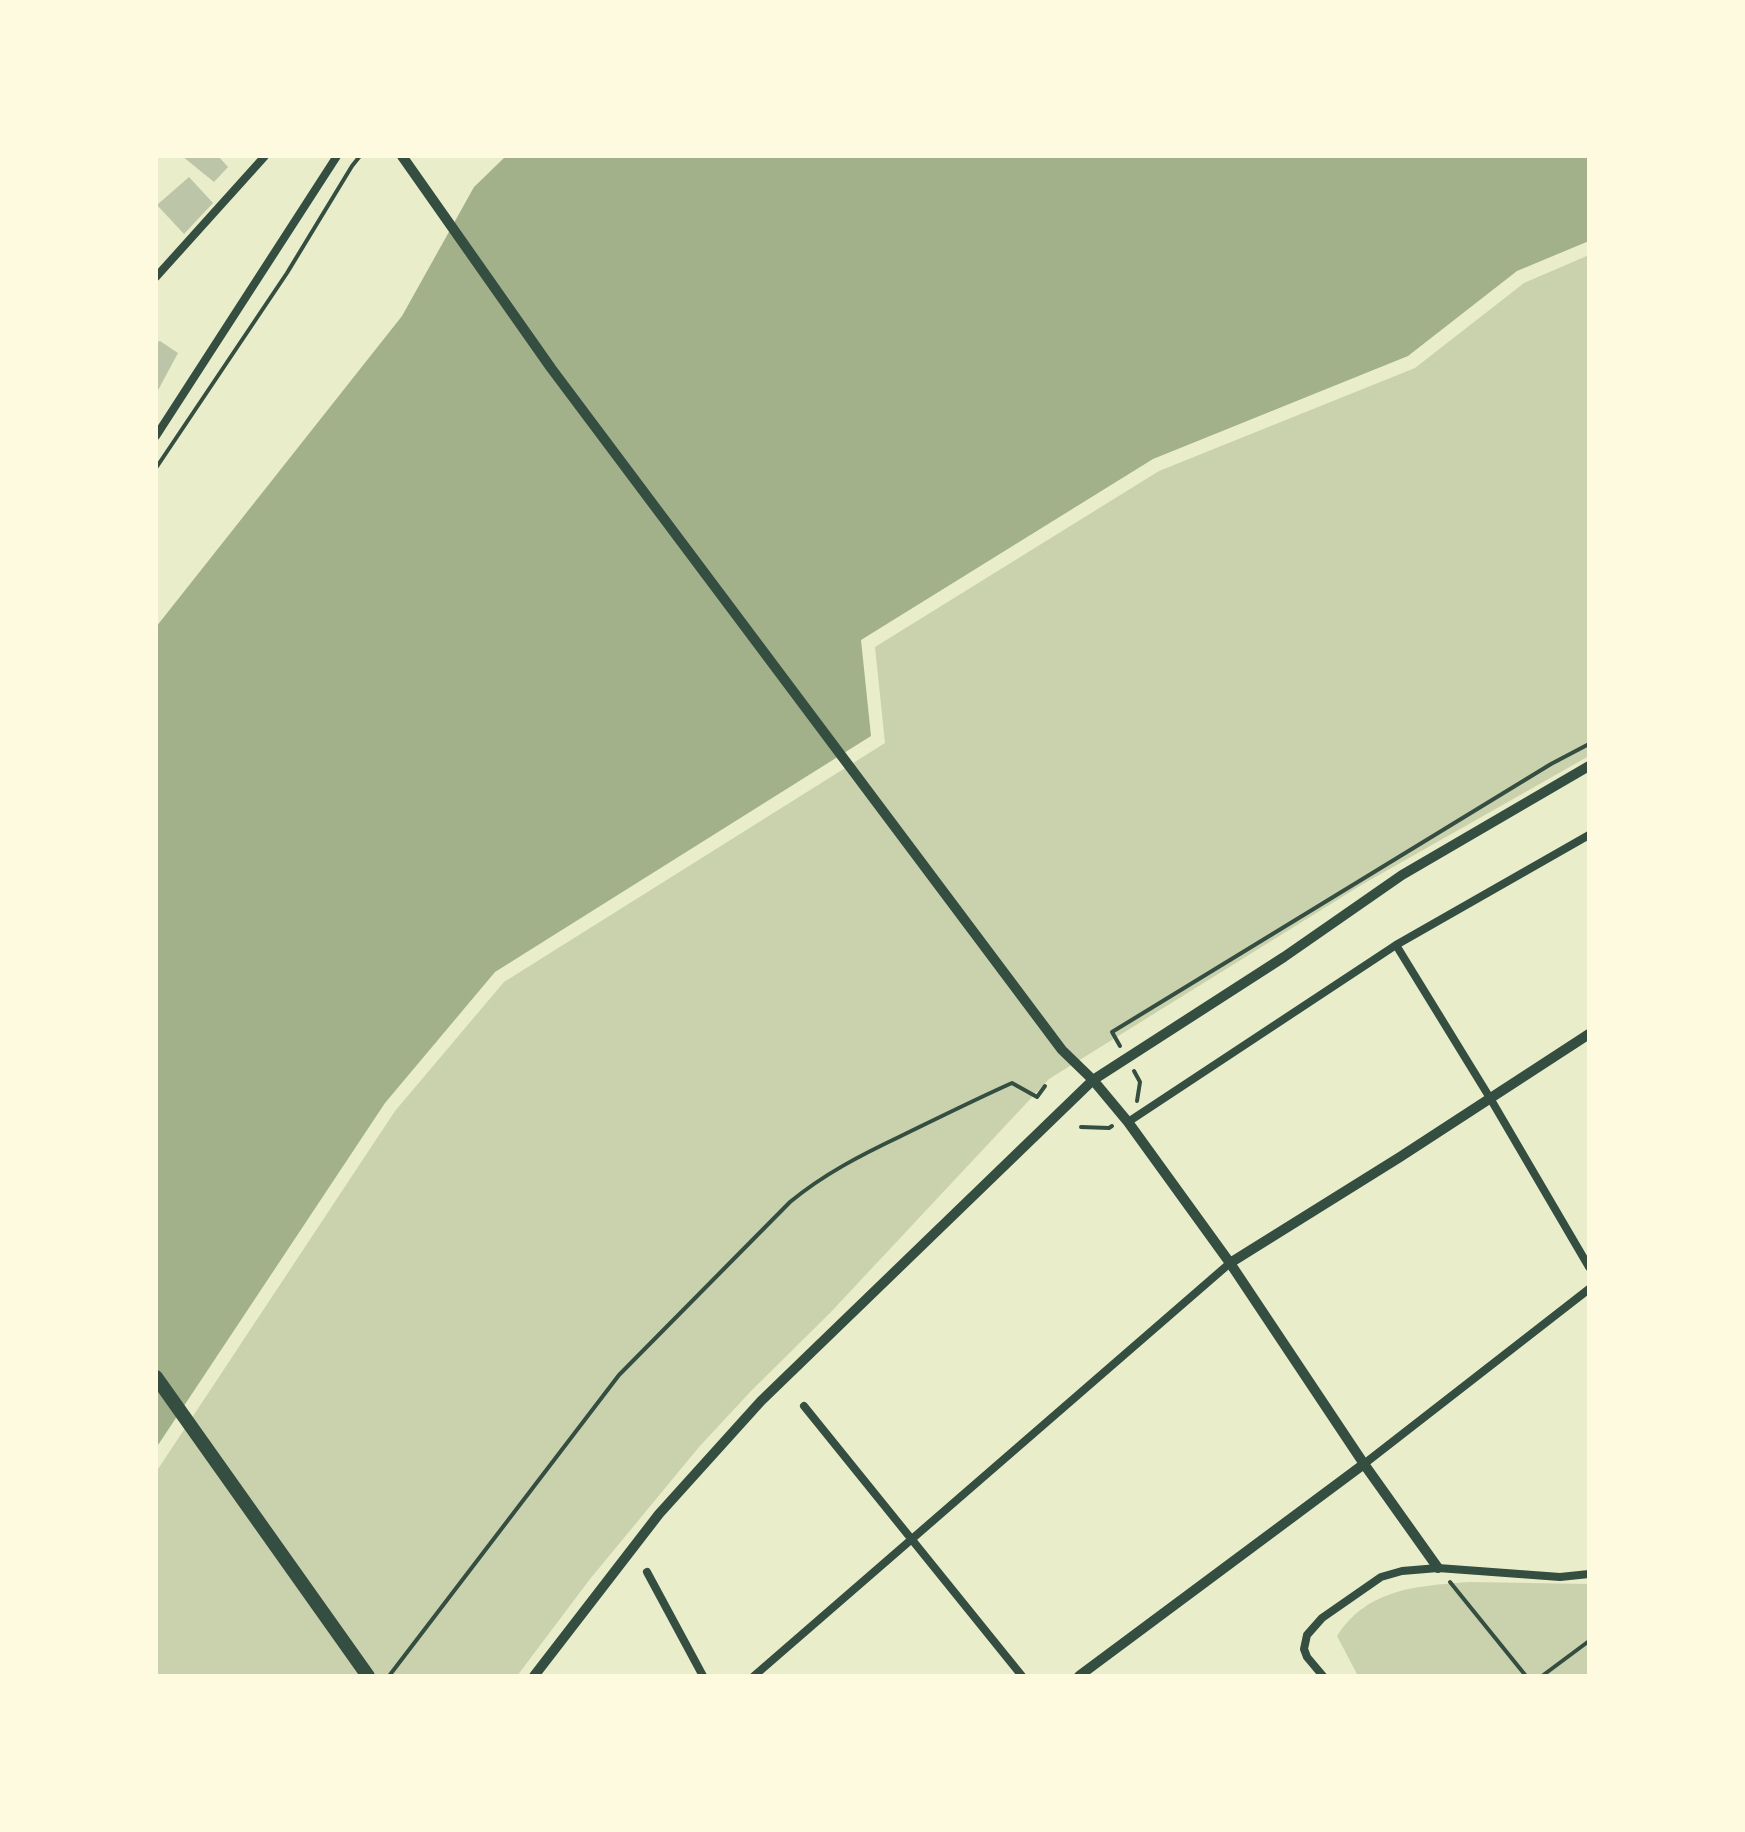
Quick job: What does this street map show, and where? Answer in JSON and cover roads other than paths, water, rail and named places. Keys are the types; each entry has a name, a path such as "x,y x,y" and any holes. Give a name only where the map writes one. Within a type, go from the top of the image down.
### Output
{"main road":[{"path":"156,1377 368,1676"}],"street":[{"path":"156,277 265,156"},
{"path":"156,436 337,156"},
{"path":"402,156 551,368 1062,1050 1093,1080 1128,1122 1230,1263 1364,1464 1438,1568"},
{"path":"534,1676 659,1514 761,1401 1093,1080 1284,957 1402,875 1589,766"},
{"path":"1128,1122 1396,945 1589,835"},
{"path":"1396,945 1589,1267"},
{"path":"754,1676 1230,1263 1589,1034"},
{"path":"1079,1676 1364,1464 1589,1289"},
{"path":"804,1406 1022,1676"},
{"path":"1323,1676 1313,1667 1304,1649 1307,1635 1322,1618 1381,1577 1402,1571 1438,1568 1560,1577 1589,1574"},
{"path":"647,1572 703,1676"}]}
